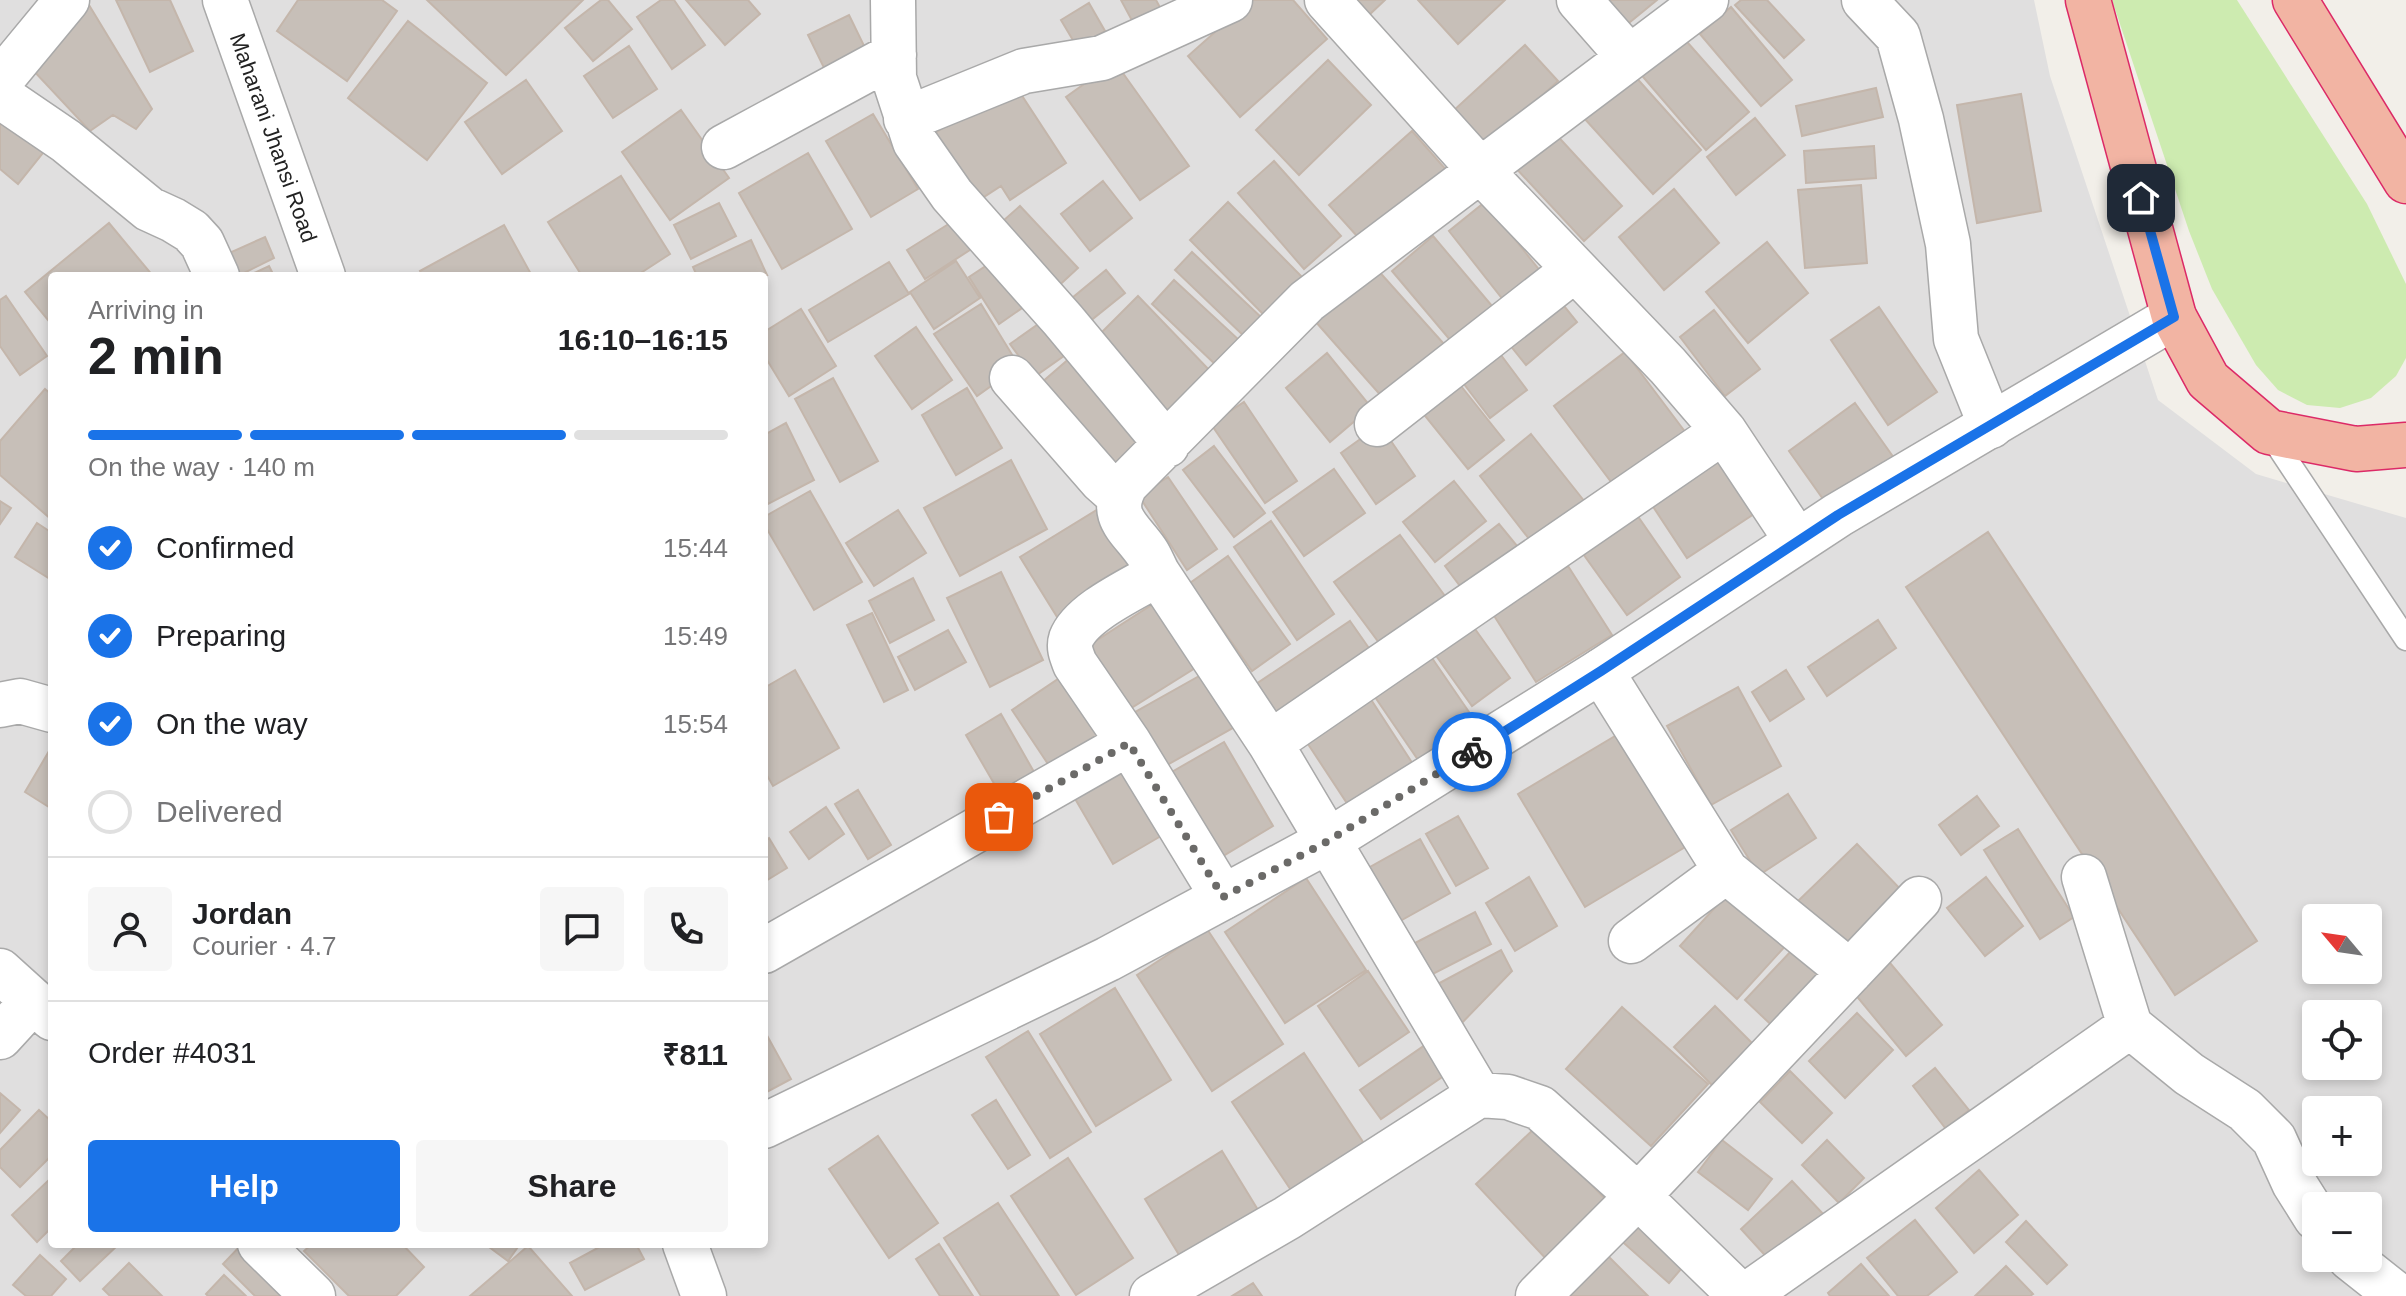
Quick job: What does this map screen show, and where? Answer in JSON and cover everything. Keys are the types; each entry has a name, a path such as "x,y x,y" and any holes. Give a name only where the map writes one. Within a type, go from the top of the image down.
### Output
{"highway":[{"path":"2088,0 2174,317 2208,380 2269,432 2356,449 2406,445"},
{"path":"2295,0 2406,181"}],"street":[{"path":"0,81 67,0"},
{"name":"Maharani Jhansi Road","path":"225,0 322,272"},
{"path":"893,0 894,78 915,142 952,195 1063,320 1167,445"},
{"path":"906,119 1024,71 1102,58 1230,0"},
{"path":"1327,0 1481,171 1668,366 1724,431 1797,541"},
{"path":"1579,0 1629,57"},
{"path":"1479,1095 1270,743 1146,552 1125,528 1118,508 1119,496 1126,484 1307,301 1706,0"},
{"path":"1864,0 1898,36 1921,119 1948,244 1956,339 1991,426"},
{"path":"724,147 894,55"},
{"path":"0,96 66,141 149,209 191,231 202,243 215,272"},
{"path":"1377,424 1574,270"},
{"path":"768,1124 1108,959 1328,841 1601,671 1797,541 2174,317"},
{"path":"1012,378 1102,481 1119,496"},
{"path":"1270,743 1724,431"},
{"path":"1158,574 1084,619 1070,640 1070,652 1223,897"},
{"path":"1601,671 1726,871 1850,972"},
{"path":"0,705 20,701 48,709"},
{"path":"768,949 1129,743"},
{"path":"1631,941 1726,871"},
{"path":"2084,877 2130,1026 2189,1074 2245,1110 2274,1139 2302,1196"},
{"path":"1538,1296 1638,1196 1919,899"},
{"path":"0,971 42,1010 0,1037"},
{"path":"1152,1296 1287,1218 1479,1095 1508,1097 1540,1108 1743,1296 2130,1026"},
{"path":"264,1248 313,1296"},
{"path":"686,1248 704,1296"},
{"path":"2368,1272 2398,1296"}],"lane":[{"path":"2269,432 2406,639"}],"shaded area":[{"path":"0,0 2034,0 2050,76 2158,400 2256,474 2406,518 2406,1296 0,1296"}],"green space":[{"path":"2112,0 2237,0 2367,204 2406,284 2406,358 2396,376 2371,398 2340,408 2307,405 2278,390 2256,365 2212,289 2189,231"}],"building":[{"path":"116,0 170,0 193,51 150,72"},
{"path":"298,0 382,0 397,11 347,81 277,31"},
{"path":"427,0 583,0 506,75"},
{"path":"601,0 608,0 632,29 593,61 565,28"},
{"path":"661,0 674,0 705,45 672,69 637,17"},
{"path":"686,0 748,0 760,14 725,45"},
{"path":"1121,0 1156,0 1163,13 1136,28"},
{"path":"1251,0 1293,0 1327,39 1240,117 1188,56"},
{"path":"1355,0 1385,0 1369,15"},
{"path":"1418,0 1505,0 1458,44"},
{"path":"1594,0 1657,0 1619,31"},
{"path":"1741,0 1767,0 1804,40 1784,58 1735,5"},
{"path":"1089,3 1105,31 1077,47 1061,20"},
{"path":"89,5 152,109 136,129 113,115 90,131 31,68"},
{"path":"1731,7 1792,80 1761,106 1700,34"},
{"path":"849,15 868,54 827,74 808,35"},
{"path":"408,21 487,83 427,160 348,98"},
{"path":"1680,34 1749,112 1706,150 1638,71"},
{"path":"1525,45 1558,81 1485,148 1452,112"},
{"path":"629,46 657,89 613,118 584,76"},
{"path":"1328,60 1371,105 1299,175 1256,130"},
{"path":"1115,62 1189,166 1140,200 1066,97"},
{"path":"1633,74 1701,150 1653,194 1584,118"},
{"path":"526,80 562,131 502,174 465,122"},
{"path":"1013,82 1066,163 1010,200 1001,186 970,206 926,139"},
{"path":"1876,88 1883,117 1802,136 1796,106"},
{"path":"2021,94 2041,211 1977,223 1957,105"},
{"path":"0,109 47,148 18,184 0,169"},
{"path":"681,110 729,178 670,220 622,152"},
{"path":"873,114 918,189 871,217 826,141"},
{"path":"1755,118 1785,155 1736,195 1707,157"},
{"path":"1551,129 1622,206 1584,241 1513,165"},
{"path":"1412,131 1448,172 1366,246 1329,205"},
{"path":"1874,146 1876,178 1806,183 1804,151"},
{"path":"808,153 852,229 782,269 739,193"},
{"path":"1274,161 1341,236 1304,269 1238,193"},
{"path":"621,176 670,254 642,272 579,272 548,222"},
{"path":"1103,181 1132,218 1090,251 1061,214"},
{"path":"1861,185 1867,263 1805,268 1798,190"},
{"path":"1674,189 1719,243 1664,290 1619,237"},
{"path":"1228,202 1303,278 1265,316 1190,240"},
{"path":"1485,202 1549,282 1512,311 1449,231"},
{"path":"719,203 736,236 691,259 674,225"},
{"path":"1020,206 1078,268 1053,291 995,228"},
{"path":"955,220 973,248 925,279 907,250"},
{"path":"109,223 150,272 49,272"},
{"path":"504,225 530,272 421,272"},
{"path":"1433,236 1492,306 1451,341 1392,271"},
{"path":"265,237 274,258 246,272 233,272 216,259"},
{"path":"751,240 766,272 695,272 693,267"},
{"path":"1767,242 1808,293 1748,343 1706,292"},
{"path":"1192,252 1263,319 1245,337 1175,270"},
{"path":"998,258 1028,304 999,324 969,277"},
{"path":"956,261 980,298 934,329 910,292"},
{"path":"889,262 909,294 828,342 809,310"},
{"path":"269,266 272,272 256,272"},
{"path":"1375,267 1452,353 1391,407 1315,321"},
{"path":"1106,270 1125,293 1084,326 1066,303"},
{"path":"48,273 48,320 25,292"},
{"path":"1174,280 1240,341 1217,366 1152,304"},
{"path":"1552,291 1577,322 1526,365 1501,334"},
{"path":"6,296 47,356 20,375 0,346 0,300"},
{"path":"1138,296 1213,374 1171,417 1095,339"},
{"path":"981,304 1019,366 977,396 934,334"},
{"path":"1879,307 1937,392 1888,425 1831,340"},
{"path":"801,309 836,366 789,396 768,362 768,330"},
{"path":"1714,310 1760,369 1725,396 1680,337"},
{"path":"1054,313 1078,346 1034,377 1010,344"},
{"path":"916,327 952,380 912,409 875,356"},
{"path":"1492,343 1527,390 1490,418 1454,371"},
{"path":"1078,351 1151,441 1111,475 1040,384"},
{"path":"1625,352 1692,441 1621,495 1554,406"},
{"path":"1327,353 1371,407 1330,442 1286,388"},
{"path":"1449,371 1504,440 1468,469 1413,401"},
{"path":"833,378 878,461 840,482 795,399"},
{"path":"967,388 1002,448 956,475 922,415"},
{"path":"45,389 48,392 48,517 0,475 0,441"},
{"path":"1244,402 1297,481 1265,503 1211,424"},
{"path":"1855,403 1894,458 1828,506 1789,451"},
{"path":"786,423 814,480 768,504 768,433"},
{"path":"1380,425 1415,476 1376,504 1341,453"},
{"path":"1531,434 1585,502 1533,544 1480,476"},
{"path":"1214,446 1265,513 1234,537 1183,470"},
{"path":"1711,448 1754,514 1687,558 1644,493"},
{"path":"1011,460 1047,529 960,576 924,508"},
{"path":"1334,469 1365,513 1304,556 1273,512"},
{"path":"1168,477 1217,549 1187,570 1139,496"},
{"path":"1454,481 1486,521 1435,562 1403,522"},
{"path":"810,491 862,582 814,610 768,531 768,515"},
{"path":"0,501 11,508 0,524"},
{"path":"1108,503 1136,549 1121,581 1059,620 1020,557"},
{"path":"1630,505 1680,577 1627,615 1576,544"},
{"path":"898,510 926,553 874,586 846,543"},
{"path":"1271,521 1334,614 1297,640 1234,547"},
{"path":"37,523 48,530 48,578 15,557"},
{"path":"1499,524 1518,547 1463,590 1445,566"},
{"path":"1988,532 2257,941 2175,995 1906,587"},
{"path":"1400,535 1445,596 1380,644 1334,582"},
{"path":"1228,556 1290,644 1252,671 1190,583"},
{"path":"1568,566 1612,635 1536,682 1493,614"},
{"path":"1001,572 1043,660 990,687 947,598"},
{"path":"913,578 934,620 890,643 869,601"},
{"path":"1167,595 1208,660 1128,710 1088,646"},
{"path":"872,613 908,690 884,702 847,625"},
{"path":"1878,620 1896,648 1827,696 1808,667"},
{"path":"1350,621 1373,654 1276,720 1253,686"},
{"path":"1470,622 1510,678 1472,706 1432,650"},
{"path":"948,630 966,662 915,690 898,657"},
{"path":"1432,658 1484,734 1427,773 1375,697"},
{"path":"795,670 839,748 773,786 768,777 768,686"},
{"path":"1786,670 1804,699 1770,721 1752,692"},
{"path":"1208,671 1238,725 1160,769 1130,715"},
{"path":"1064,675 1110,744 1058,779 1012,710"},
{"path":"1738,687 1781,766 1711,805 1667,726"},
{"path":"1370,698 1422,778 1358,820 1306,741"},
{"path":"1001,714 1042,786 1007,806 966,735"},
{"path":"1620,733 1687,846 1585,907 1518,794"},
{"path":"1224,742 1273,826 1213,862 1163,777"},
{"path":"48,753 48,806 25,792"},
{"path":"1130,755 1173,829 1113,864 1070,790"},
{"path":"858,790 891,845 868,859 835,804"},
{"path":"1788,794 1816,838 1759,875 1731,830"},
{"path":"1977,796 1999,826 1961,855 1939,825"},
{"path":"826,807 844,834 809,859 790,832"},
{"path":"1458,816 1488,868 1456,886 1426,834"},
{"path":"2018,829 2074,917 2040,939 1984,850"},
{"path":"768,839 787,868 768,880"},
{"path":"1420,839 1450,893 1393,925 1363,871"},
{"path":"1857,844 1906,895 1847,953 1797,902"},
{"path":"1529,877 1557,926 1515,951 1486,903"},
{"path":"1986,877 2023,926 1985,956 1947,908"},
{"path":"1306,878 1366,970 1285,1023 1225,932"},
{"path":"1731,890 1789,942 1737,999 1680,946"},
{"path":"1475,912 1491,944 1429,976 1413,944"},
{"path":"1207,929 1283,1044 1212,1091 1137,975"},
{"path":"1793,949 1832,985 1784,1037 1745,1000"},
{"path":"1501,950 1512,971 1457,1028 1434,986"},
{"path":"1885,957 1942,1025 1906,1056 1850,988"},
{"path":"1368,971 1409,1032 1359,1066 1318,1006"},
{"path":"1115,988 1171,1080 1096,1126 1040,1034"},
{"path":"1715,1006 1753,1044 1712,1085 1674,1047"},
{"path":"1622,1007 1708,1084 1651,1146 1566,1069"},
{"path":"1857,1013 1893,1050 1845,1098 1809,1061"},
{"path":"1028,1031 1091,1132 1050,1158 986,1057"},
{"path":"768,1037 791,1079 768,1091"},
{"path":"1428,1043 1448,1073 1381,1119 1360,1090"},
{"path":"1304,1053 1371,1154 1299,1202 1232,1102"},
{"path":"1935,1068 1969,1110 1946,1129 1913,1086"},
{"path":"1790,1071 1832,1113 1802,1143 1760,1102"},
{"path":"0,1093 20,1110 0,1133"},
{"path":"996,1100 1030,1155 1008,1169 972,1115"},
{"path":"39,1110 48,1118 48,1159 20,1187 0,1167 0,1150"},
{"path":"1536,1127 1611,1205 1550,1263 1476,1184"},
{"path":"878,1136 938,1223 889,1258 829,1169"},
{"path":"1722,1140 1772,1179 1748,1210 1698,1172"},
{"path":"1827,1140 1864,1178 1839,1203 1802,1165"},
{"path":"1222,1151 1258,1210 1181,1258 1145,1199"},
{"path":"1068,1158 1133,1258 1076,1295 1011,1196"},
{"path":"1979,1170 2018,1215 1974,1253 1936,1208"},
{"path":"48,1181 48,1231 37,1242 12,1215"},
{"path":"1792,1181 1825,1216 1773,1264 1741,1229"},
{"path":"998,1203 1059,1296 981,1296 944,1238"},
{"path":"1640,1210 1693,1255 1669,1283 1617,1237"},
{"path":"1915,1220 1957,1272 1927,1296 1898,1296 1867,1258"},
{"path":"2026,1221 2067,1265 2047,1284 2006,1242"},
{"path":"939,1244 973,1296 940,1296 916,1259"},
{"path":"74,1248 115,1248 80,1281 61,1261"},
{"path":"238,1248 247,1248 309,1296 255,1296 223,1264"},
{"path":"307,1248 406,1248 424,1267 396,1296 349,1296 304,1251"},
{"path":"490,1248 517,1248 508,1261"},
{"path":"526,1248 530,1248 572,1296 470,1296"},
{"path":"598,1248 638,1248 644,1259 585,1290 570,1263"},
{"path":"1600,1248 1648,1296 1552,1296"},
{"path":"40,1255 66,1279 51,1296 26,1296 13,1285"},
{"path":"129,1263 162,1296 110,1296 103,1289"},
{"path":"1861,1264 1889,1296 1830,1296 1828,1293"},
{"path":"2006,1266 2033,1294 1975,1296"},
{"path":"224,1275 246,1296 208,1296 206,1294"},
{"path":"1253,1283 1262,1296 1232,1296"}],"way so far":[{"path":"999,817 1129,743 1223,897 1328,841 1472,752"}],"route":[{"path":"1472,752 1838,515 2174,317 2141,198"}]}
